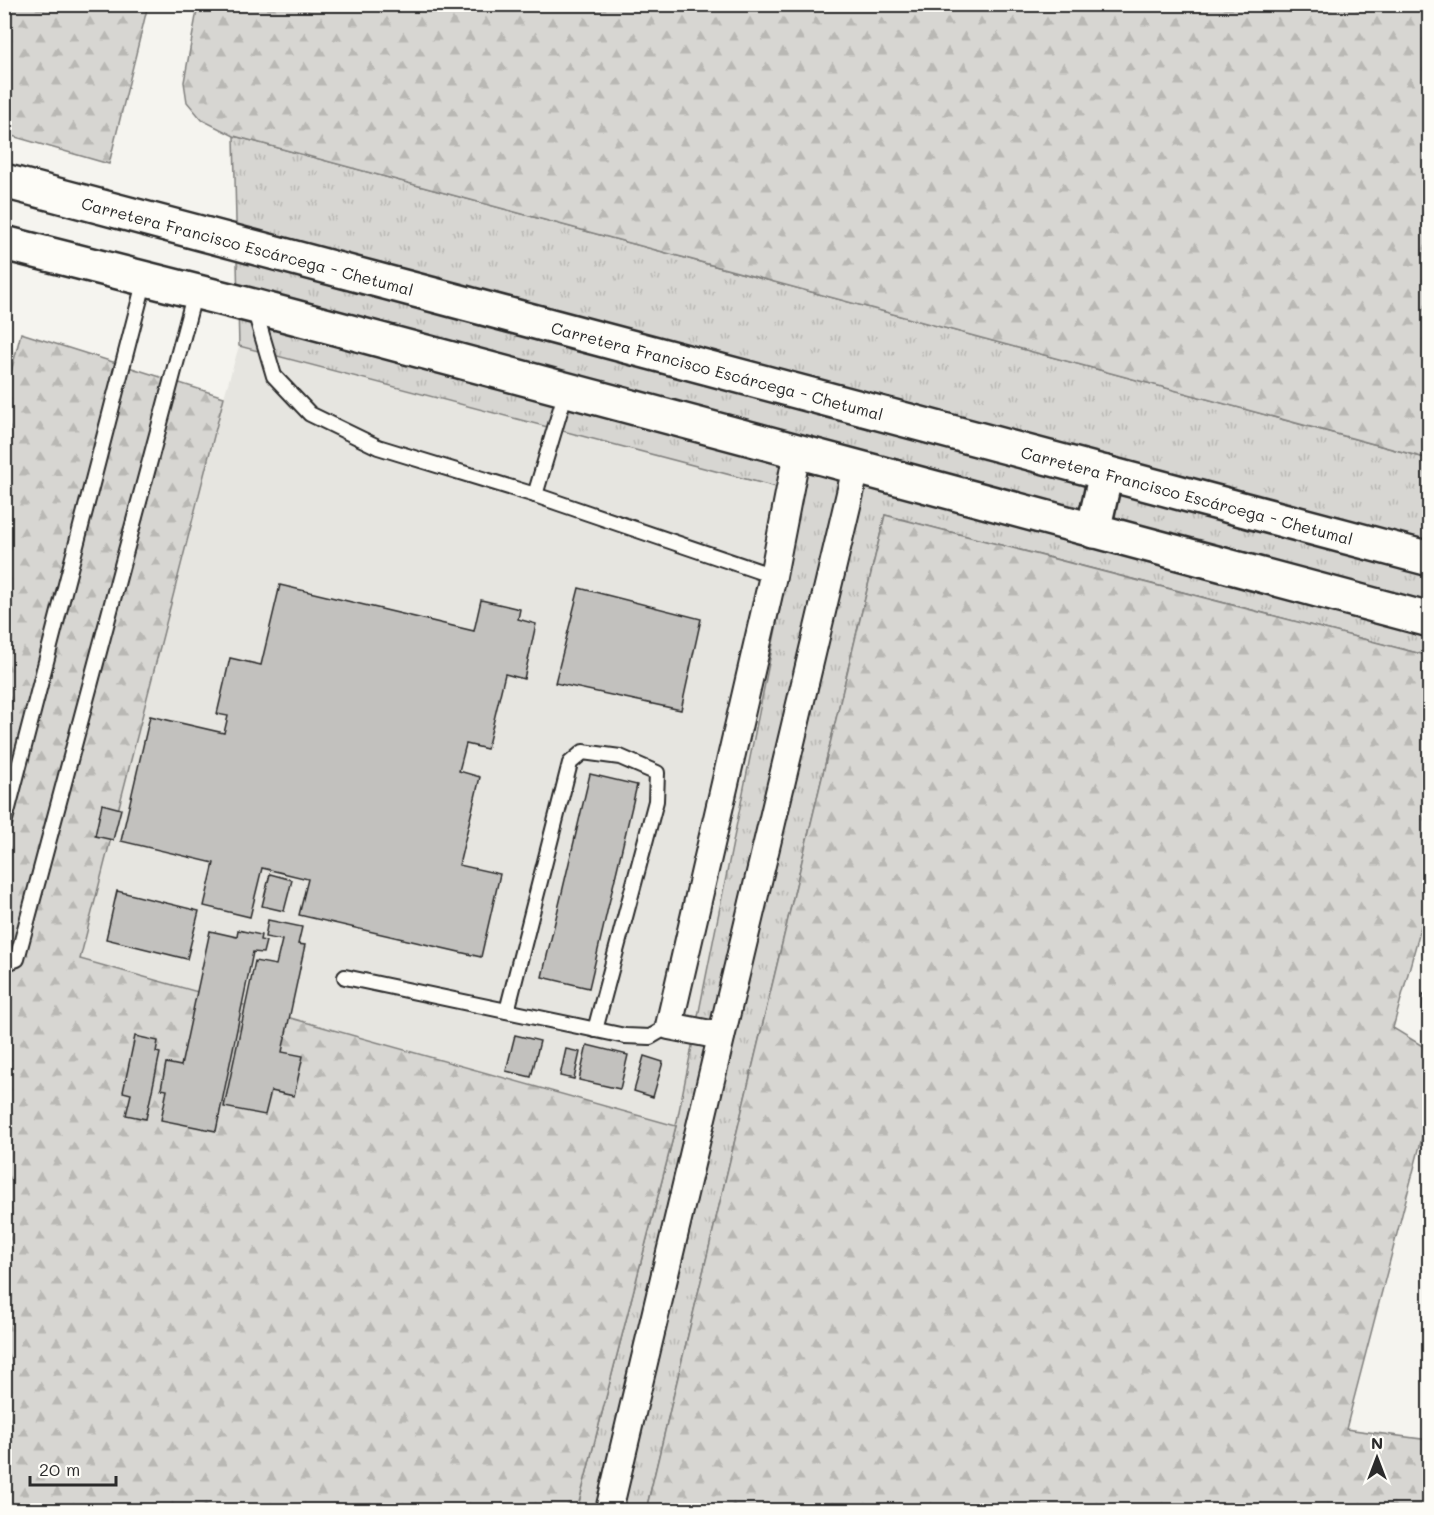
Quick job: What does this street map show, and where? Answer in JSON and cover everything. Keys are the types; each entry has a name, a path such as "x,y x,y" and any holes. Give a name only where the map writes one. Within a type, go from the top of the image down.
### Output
{"highway":[{"name":"Carretera Francisco Escárcega - Chetumal","path":"4,181 1430,558"},
{"path":"4,243 253,306 1430,620"},
{"path":"1093,531 1106,473"}],"street":[{"path":"722,1036 669,1026 773,576 796,452"},
{"path":"609,1510 856,468"}],"lane":[{"path":"4,824 145,279"},
{"path":"4,964 17,959 195,292"},
{"path":"253,306 274,376 310,414 378,447 535,495 773,576"},
{"path":"535,495 566,391"},
{"path":"507,1011 570,763 583,752 620,757 657,773 656,801 595,1030"},
{"path":"345,977 625,1036 650,1037 669,1026"}],"shaded area":[{"path":"239,346 803,493 676,1126 80,959"}],"green space":[{"path":"4,5 148,5 109,164 5,134"},
{"path":"198,5 1429,5 1429,459 234,136 202,120 187,102 184,82"},
{"path":"234,136 1429,459 1429,656 885,515 646,1510 577,1510 676,1126 803,494 239,346"},
{"path":"21,333 224,397 80,959 676,1126 577,1510 5,1510 4,399"},
{"path":"885,515 1429,656 1429,898 1393,1028 1429,1050 1429,1111 1346,1429 1429,1440 1429,1510 646,1510"}],"building":[{"path":"280,585 474,631 481,600 520,609 518,619 536,624 524,679 505,674 487,749 466,744 459,771 480,777 459,865 500,874 481,957 299,915 308,879 262,868 250,917 204,906 214,863 121,841 150,716 224,733 228,716 217,714 230,658 261,665"},
{"path":"579,588 701,619 681,710 555,683"},
{"path":"590,774 637,785 589,988 542,977"},
{"path":"102,804 121,809 113,840 95,836"},
{"path":"270,874 292,880 284,911 262,906"},
{"path":"117,891 199,911 187,959 106,939"},
{"path":"268,920 302,927 298,944 305,945 282,1052 303,1056 294,1096 271,1091 265,1115 224,1107 255,961 276,965 282,940 265,937"},
{"path":"238,930 261,935 260,940 266,941 263,953 253,952 216,1131 161,1120 167,1090 161,1089 166,1063 181,1066 210,931 237,937"},
{"path":"1423,994 1430,994 1430,1016 1423,1016"},
{"path":"515,1035 540,1041 531,1077 506,1071"},
{"path":"1425,1035 1430,1035 1430,1050 1425,1050"},
{"path":"135,1036 158,1041 156,1052 160,1053 146,1119 126,1115 131,1094 123,1092"},
{"path":"587,1045 628,1055 620,1089 579,1080"},
{"path":"566,1049 580,1052 574,1079 560,1076"},
{"path":"644,1056 663,1062 653,1097 634,1091"}]}
